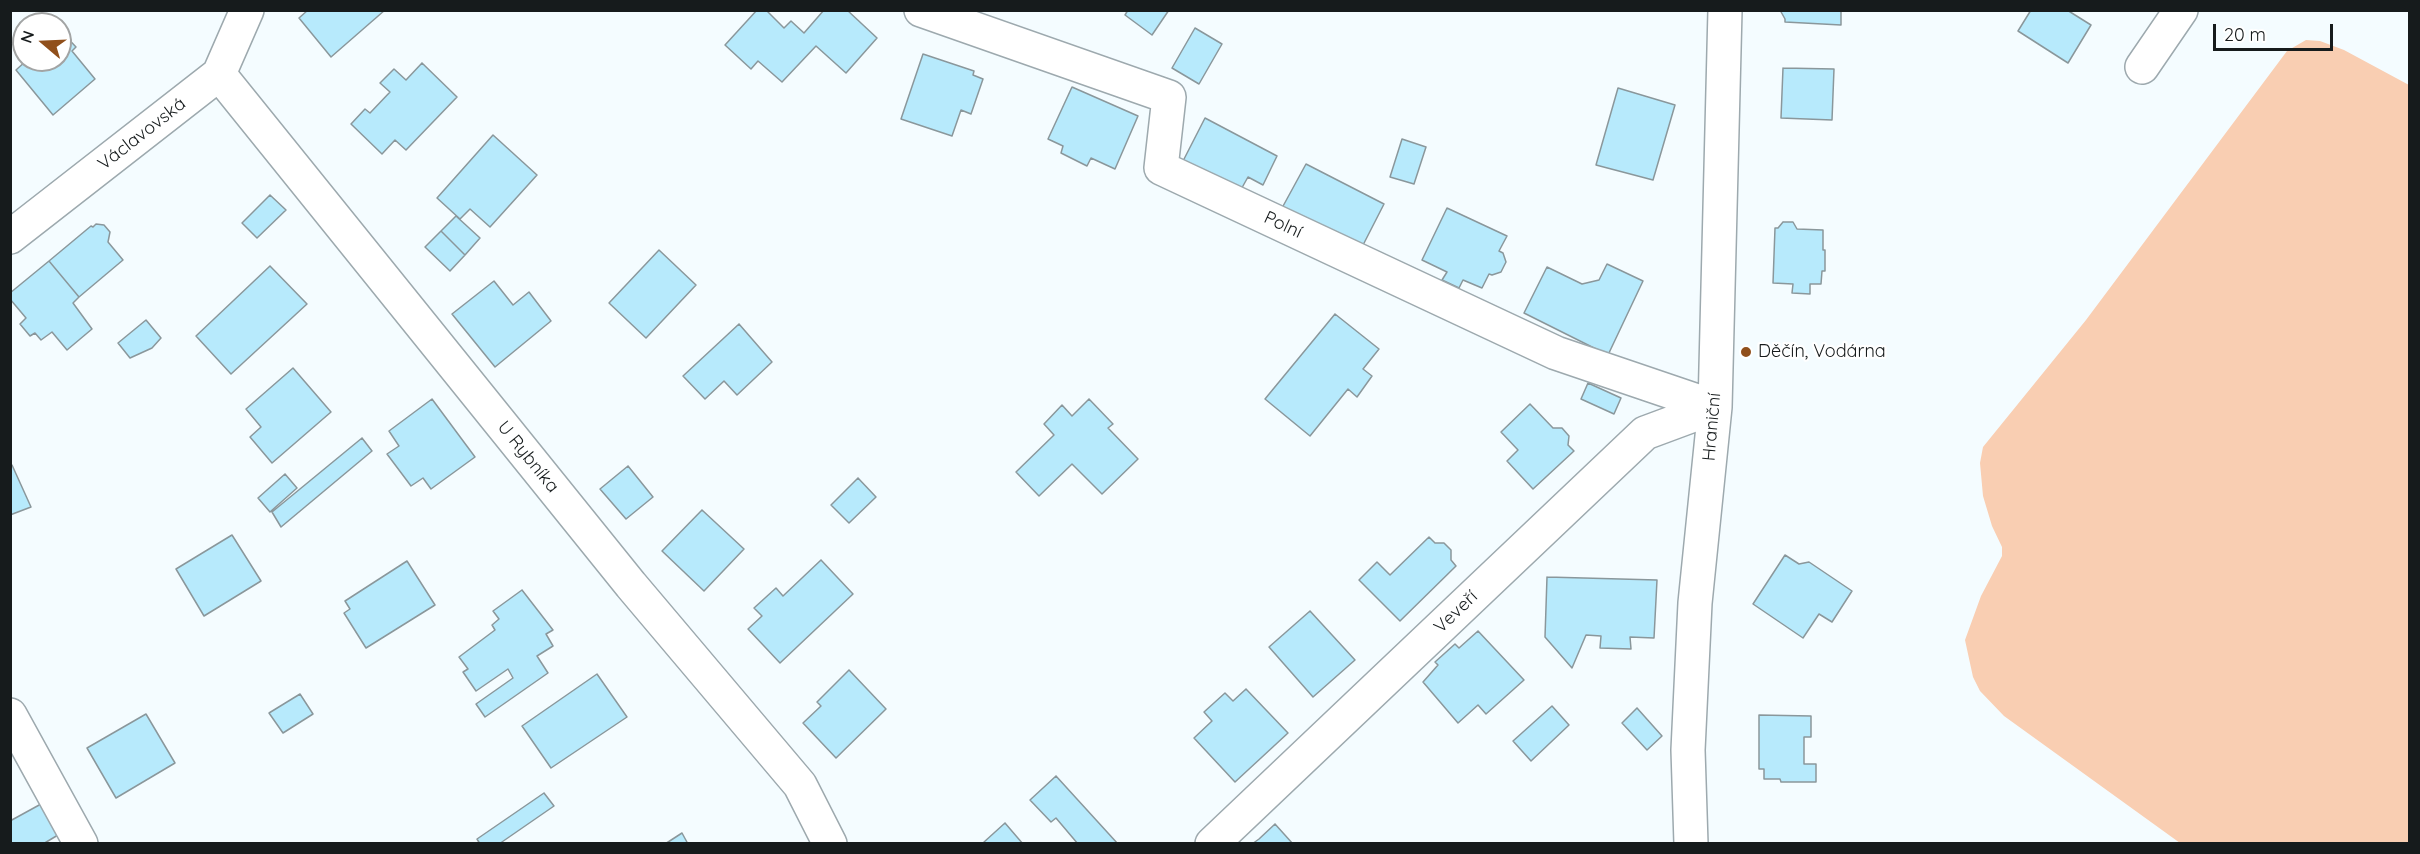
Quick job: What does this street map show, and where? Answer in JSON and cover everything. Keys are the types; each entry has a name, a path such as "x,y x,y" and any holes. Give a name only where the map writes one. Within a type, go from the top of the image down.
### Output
{"street":[{"name":"Václavovská","path":"10,237 219,74 247,10"},
{"name":"Polní","path":"921,10 1169,97 1161,168 1556,353 1715,406"},
{"name":"Hraniční","path":"1691,843 1688,750 1695,603 1715,406 1725,10"},
{"path":"2142,67 2181,10"},
{"name":"U Rybníka","path":"219,74 632,585 800,785 830,843"},
{"name":"Veveří","path":"1212,843 1645,433 1715,406"},
{"path":"10,715 81,843"}],"shaded area":[{"path":"2306,40 2320,41 2344,50 2409,85 2409,843 2180,843 2004,716 1980,691 1973,677 1965,640 1981,596 2002,556 2002,547 1992,526 1983,496 1980,463 1983,447 2086,320 2287,51"}],"building":[{"path":"308,10 385,10 331,57 299,18"},
{"path":"757,10 766,10 784,28 791,21 804,33 824,10 847,10 877,38 846,73 816,46 782,82 758,61 751,69 725,45"},
{"path":"1128,10 1169,10 1152,35 1125,15"},
{"path":"1780,10 1841,10 1841,25 1785,22"},
{"path":"2031,10 2067,10 2091,25 2068,63 2018,31"},
{"path":"1195,28 1222,44 1199,84 1172,68"},
{"path":"72,51 95,79 53,115 18,72 72,72"},
{"path":"923,54 974,71 973,75 983,79 971,114 961,110 952,136 901,119"},
{"path":"422,63 457,97 406,150 395,140 382,154 351,124 365,109 370,113 390,92 380,83 394,69 406,80"},
{"path":"1783,68 1834,69 1832,120 1781,118"},
{"path":"1072,87 1138,116 1115,169 1091,158 1087,166 1061,153 1063,146 1048,139"},
{"path":"1618,88 1675,105 1653,180 1596,165"},
{"path":"1205,118 1277,156 1263,185 1248,177 1239,193 1182,163"},
{"path":"493,135 537,175 490,227 470,209 460,219 437,198"},
{"path":"1402,139 1426,147 1414,184 1390,177"},
{"path":"1306,164 1384,204 1361,249 1282,208"},
{"path":"270,195 286,210 257,238 242,223"},
{"path":"1447,208 1507,236 1499,251 1503,253 1506,262 1501,272 1489,274 1482,288 1463,280 1459,288 1442,280 1447,272 1422,260"},
{"path":"456,216 480,238 465,255 441,231"},
{"path":"1783,222 1793,222 1797,229 1823,230 1825,271 1822,271 1821,284 1810,284 1810,294 1792,293 1793,284 1773,283 1775,228"},
{"path":"96,224 104,225 110,232 108,242 123,260 79,297 49,261"},
{"path":"441,231 465,255 450,271 425,247"},
{"path":"659,250 696,285 646,338 609,303"},
{"path":"49,261 79,297 73,303 92,329 67,350 52,332 41,340 35,333 30,336 20,324 26,318 10,299 10,293"},
{"path":"1607,264 1643,281 1608,355 1524,313 1547,267 1582,284 1599,280"},
{"path":"270,266 307,304 231,374 196,336"},
{"path":"494,281 513,305 529,292 551,321 495,367 452,314"},
{"path":"1335,314 1379,349 1363,369 1372,376 1357,397 1348,389 1310,436 1265,399"},
{"path":"146,320 161,338 152,348 130,358 118,343"},
{"path":"739,324 772,362 737,395 724,381 705,399 683,376"},
{"path":"293,368 331,412 272,463 250,437 261,427 246,409"},
{"path":"1588,383 1621,398 1614,414 1581,399"},
{"path":"432,399 475,457 431,489 423,478 411,486 387,454 399,446 389,431"},
{"path":"1089,399 1113,424 1108,428 1138,459 1102,494 1072,464 1039,496 1016,472 1054,435 1044,424 1062,405 1072,416"},
{"path":"1530,404 1553,428 1562,428 1569,436 1568,445 1574,451 1533,489 1507,461 1518,450 1501,432"},
{"path":"362,438 372,451 281,527 272,512"},
{"path":"12,465 31,507 10,515 10,466"},
{"path":"628,466 653,497 626,519 600,489"},
{"path":"285,474 297,488 270,512 258,498"},
{"path":"858,478 876,497 849,523 831,505"},
{"path":"702,510 744,549 704,591 662,551"},
{"path":"232,535 261,581 204,616 176,569"},
{"path":"1429,537 1435,543 1444,543 1451,550 1451,560 1456,566 1400,621 1359,580 1377,562 1390,575"},
{"path":"1785,555 1799,564 1809,562 1852,591 1832,622 1819,614 1803,638 1753,604"},
{"path":"821,560 853,594 780,663 748,629 762,616 754,608 776,588 783,596"},
{"path":"407,561 435,605 366,648 344,613 350,609 345,601"},
{"path":"1547,577 1657,580 1654,638 1630,637 1631,649 1600,648 1601,636 1586,635 1572,668 1545,637"},
{"path":"522,590 553,630 546,634 553,646 537,656 548,673 485,717 476,704 513,678 508,669 476,691 463,672 468,669 459,657 495,630 492,625 499,619 493,611"},
{"path":"1310,611 1355,660 1313,697 1269,647"},
{"path":"1478,631 1524,680 1486,714 1478,705 1458,723 1423,682 1438,665 1435,662 1455,644 1459,648"},
{"path":"849,670 886,709 836,758 803,723 821,706 817,702"},
{"path":"597,674 627,717 551,768 522,726"},
{"path":"1246,689 1288,733 1235,782 1194,738 1212,721 1204,712 1225,693 1233,701"},
{"path":"300,694 313,714 283,733 269,713"},
{"path":"1552,706 1569,725 1531,761 1513,741"},
{"path":"1637,708 1662,736 1647,750 1622,723"},
{"path":"146,714 175,763 116,798 87,748"},
{"path":"1759,715 1811,716 1811,737 1804,737 1804,764 1816,764 1816,782 1781,782 1780,779 1764,779 1764,769 1759,769"},
{"path":"1056,776 1118,844 1078,844 1056,818 1051,822 1030,800"},
{"path":"544,793 554,806 499,844 480,844 477,839"},
{"path":"41,804 58,835 43,844 10,844 10,821"},
{"path":"1005,823 1023,844 986,844 984,842"},
{"path":"1275,824 1293,844 1252,844 1259,839"},
{"path":"682,833 688,844 665,844"}],"place":[{"name":"Děčín, Vodárna","path":"1746,352"}]}
